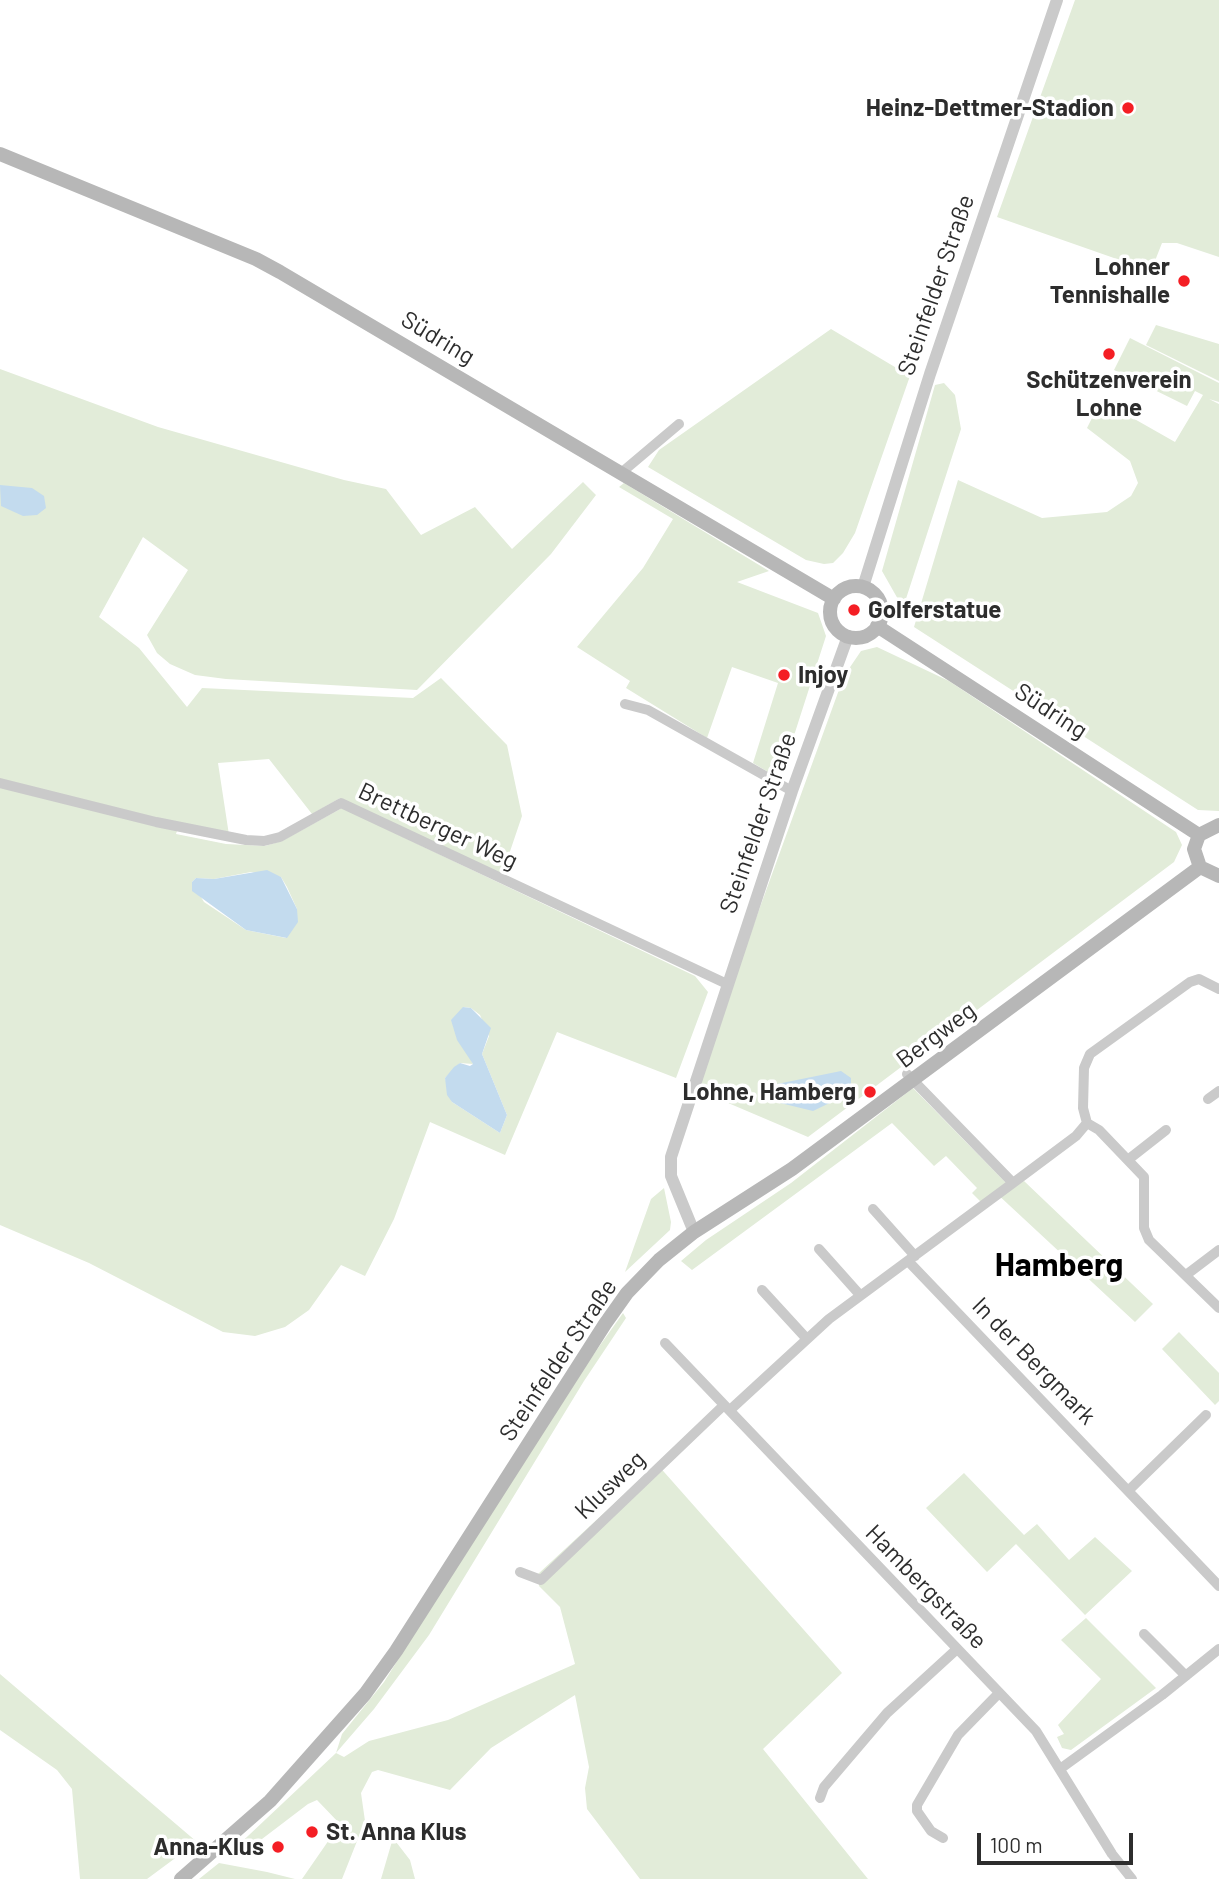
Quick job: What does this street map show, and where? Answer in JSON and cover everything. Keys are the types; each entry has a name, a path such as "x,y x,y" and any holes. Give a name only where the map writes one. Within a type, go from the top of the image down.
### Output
{"main road":[{"name":"Südring","path":"0,154 257,259 834,599"},
{"path":"863,587 874,593 881,604 882,615 877,626 864,636 848,636 838,630 831,617 834,599 845,588 863,587"},
{"name":"Südring","path":"877,626 1199,835"},
{"path":"1219,825 1199,835 1194,849 1200,867 1219,876"},
{"name":"Bergweg","path":"694,1232 792,1169 910,1078 1200,867"},
{"name":"Steinfelder Straße","path":"181,1879 270,1801 365,1694 396,1651 626,1293 694,1232"}],"street":[{"name":"Steinfelder Straße","path":"863,587 937,351 1057,0"},
{"path":"621,473 679,425"},
{"name":"Steinfelder Straße","path":"694,1232 671,1176 671,1157 792,791 848,636"},
{"path":"625,704 648,710 792,791"},
{"name":"Brettberger Weg","path":"0,783 236,840 264,841 280,837 341,803 727,984"},
{"path":"1219,989 1199,979 1190,982 1090,1054 1084,1068 1083,1108 1087,1123 1099,1130 1140,1171 1146,1184 1145,1235 1219,1308"},
{"path":"910,1078 1013,1183"},
{"path":"1208,1099 1219,1091"},
{"path":"727,1407 860,1295 1076,1136 1087,1123"},
{"path":"1129,1158 1166,1130"},
{"name":"In der Bergmark","path":"873,1209 912,1258 1219,1586"},
{"path":"819,1249 860,1295"},
{"path":"1186,1275 1219,1250"},
{"path":"762,1290 806,1338"},
{"name":"Hambergstraße","path":"665,1343 1036,1731 1112,1854 1132,1879"},
{"name":"Klusweg","path":"520,1572 541,1580 727,1407"},
{"path":"1129,1490 1206,1415"},
{"path":"1144,1634 1186,1676"},
{"path":"820,1798 839,1768 887,1713 957,1649"},
{"path":"1060,1769 1219,1650"},
{"path":"943,1839 931,1831 917,1811 917,1804 958,1735 999,1693"}],"green space":[{"name":"Heinz-Dettmer-Stadion","path":"1075,0 1219,0 1219,257 1177,243 1162,243 1151,271 997,217"},
{"path":"1156,325 1219,344 1219,381 1146,345"},
{"path":"831,329 910,376 855,533 843,553 833,563 824,564 806,560 648,467 659,450"},
{"path":"1130,338 1219,383 1219,402 1209,399 1219,404 1219,811 1198,810 914,627 958,480 1042,518 1107,512 1131,496 1138,483 1130,461 1087,428 1101,400 1175,442 1203,395 1195,391 1187,406 1114,370"},
{"path":"0,369 158,427 344,480 386,489 421,535 475,507 512,549 583,482 596,495 551,554 417,690 226,679 195,675 170,664 157,653 147,635 188,570 143,537 99,617 139,648 187,707 202,688 413,698 441,678 507,745 522,816 502,875 340,798 312,814 269,759 218,763 229,835 179,824 176,834 226,844 265,846 282,841 342,808 695,976 708,992 676,1078 557,1032 505,1155 430,1122 394,1219 365,1276 341,1265 309,1310 285,1327 255,1336 223,1332 89,1263 0,1225","holes":["251,872 281,877 287,887 297,909 286,938 246,930 204,902 192,882 196,878 214,879","463,1007 471,1008 480,1015 489,1036 482,1054 507,1115 500,1133 452,1102 445,1078 460,1063 473,1064 466,1049"]},
{"path":"944,383 955,395 961,429 903,608 882,571 935,385"},
{"path":"624,483 769,571 737,582 818,613 826,636 780,779 753,763 778,683 732,667 707,738 626,688 630,681 577,647 643,568 673,519 619,487"},
{"path":"877,647 949,681 1176,832 1182,845 1174,862 808,1137 707,1094 701,1082 735,976 844,676 861,651"},
{"path":"913,1088 1011,1188 1024,1181 1153,1304 1135,1322 995,1192 981,1202 972,1193 977,1188 946,1156 934,1166 892,1123 692,1270 681,1261 706,1240 791,1183"},
{"path":"664,1188 671,1222 670,1230 625,1272 651,1199"},
{"path":"623,1313 626,1318 584,1381 429,1635 374,1709 336,1753 342,1734 384,1682 564,1396"},
{"path":"1179,1332 1219,1373 1219,1401 1215,1405 1162,1349"},
{"path":"657,1464 842,1673 763,1749 868,1879 640,1879 587,1809 585,1788 589,1767 575,1695 491,1748 450,1790 378,1770 372,1772 361,1793 365,1821 342,1879 302,1879 340,1824 317,1800 241,1855 231,1852 336,1753 344,1757 369,1741 448,1720 575,1664 560,1607 539,1586 538,1574"},
{"path":"964,1473 1024,1535 1037,1524 1069,1560 1095,1537 1132,1571 1085,1615 1016,1544 987,1572 926,1508"},
{"path":"1086,1618 1156,1688 1071,1750 1062,1748 1057,1737 1064,1734 1058,1725 1101,1679 1061,1640"},
{"path":"0,1674 197,1842 147,1879 80,1879 72,1789 57,1770 0,1730"},
{"path":"393,1838 410,1860 415,1879 381,1879"},
{"path":"219,1863 267,1872 295,1879 199,1879"}],"water":[{"path":"0,485 32,488 44,496 46,508 37,515 23,516 1,506"},
{"path":"267,870 281,877 297,909 298,922 287,938 246,930 192,891 192,882 196,878 214,879"},
{"path":"463,1007 471,1008 491,1028 482,1054 507,1115 500,1133 452,1102 447,1095 445,1078 454,1067 460,1063 470,1066 473,1064 457,1040 451,1020"},
{"path":"841,1071 851,1078 851,1085 840,1098 813,1111 776,1102 773,1094 777,1084"}],"place":[{"name":"Heinz-Dettmer-Stadion","path":"1128,108"},
{"name":"Lohner Tennishalle","path":"1184,281"},
{"name":"Schützenverein Lohne","path":"1109,354"},
{"name":"Golferstatue","path":"854,610"},
{"name":"Injoy","path":"784,675"},
{"name":"Lohne, Hamberg","path":"870,1092"},
{"name":"St. Anna Klus","path":"312,1832"},
{"name":"Anna-Klus","path":"278,1847"}],"district":[{"name":"Hamberg","path":"1059,1265"}]}
